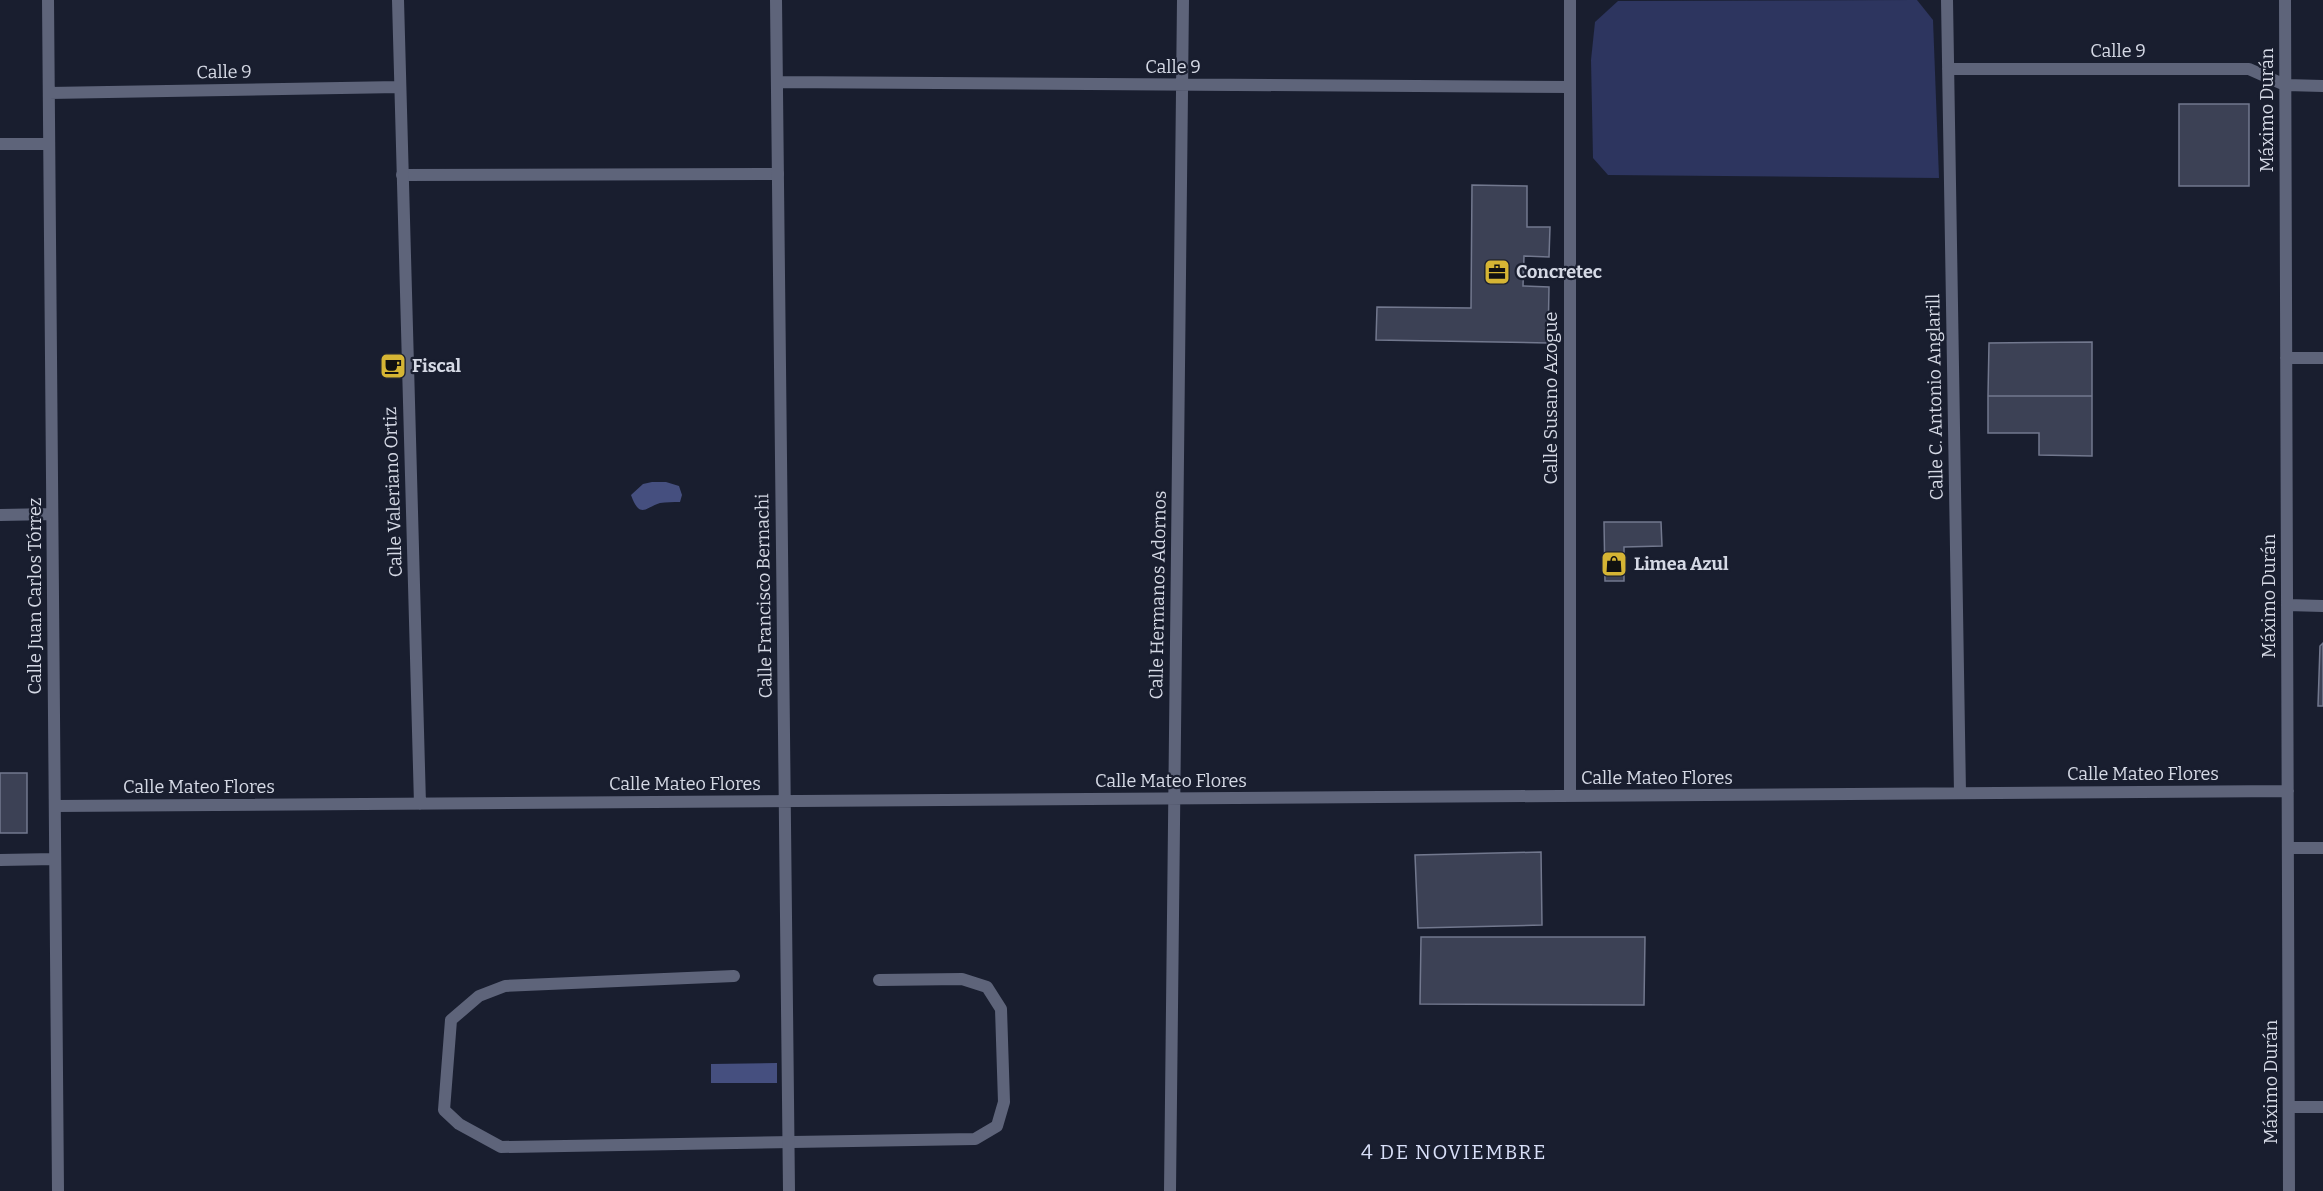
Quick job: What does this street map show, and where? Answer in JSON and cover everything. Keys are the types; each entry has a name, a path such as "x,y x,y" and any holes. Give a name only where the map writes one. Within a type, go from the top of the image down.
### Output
{"street":[{"name":"Calle Juan Carlos Tórrez","path":"48,0 58,1191"},
{"name":"Calle Valeriano Ortiz","path":"398,0 420,804"},
{"name":"Calle Francisco Bernachi","path":"776,0 789,1191"},
{"name":"Calle Hermanos Adornos","path":"1170,1191 1183,0"},
{"name":"Calle Susano Azogue","path":"1570,0 1570,796"},
{"name":"Calle C. Antonio Anglarill","path":"1947,0 1960,794"},
{"name":"Máximo Durán","path":"2285,0 2289,1191"},
{"name":"Calle 9","path":"1948,69 2249,69 2285,85"},
{"name":"Calle 9","path":"777,82 1569,87"},
{"path":"2285,85 2323,86"},
{"name":"Calle 9","path":"49,93 399,87"},
{"path":"0,144 49,144"},
{"path":"402,175 778,174"},
{"path":"2286,358 2323,358"},
{"path":"0,515 52,514"},
{"path":"2287,605 2323,606"},
{"name":"Calle Mateo Flores","path":"55,806 2288,791"},
{"path":"2288,848 2323,849"},
{"path":"0,860 55,859"},
{"path":"734,976 505,986 479,996 452,1020 444,1110 459,1124 501,1147 975,1139 996,1126 1004,1102 1001,1008 987,987 962,979 879,980"},
{"path":"2289,1107 2323,1107"}],"shaded area":[{"path":"1917,0 1933,20 1939,178 1608,175 1593,158 1591,60 1595,22 1618,1"},
{"path":"666,482 679,486 682,495 680,502 660,503 640,510 631,495 643,484"},
{"path":"777,1063 777,1083 711,1083 711,1064"}],"building":[{"path":"2179,104 2249,104 2249,186 2179,186"},
{"name":"Concretec","path":"1472,185 1527,186 1527,227 1550,227 1549,257 1524,256 1523,286 1549,287 1548,343 1376,340 1377,307 1471,308"},
{"path":"2092,342 2092,396 1988,396 1989,343"},
{"path":"1988,396 2092,396 2092,456 2039,455 2039,433 1988,433"},
{"name":"Limea Azul","path":"1604,522 1661,522 1662,546 1624,547 1624,581 1605,581"},
{"path":"2323,643 2323,706 2318,706 2320,646"},
{"path":"0,773 27,773 27,833 0,833"},
{"path":"1541,852 1542,925 1418,928 1415,855"},
{"path":"1421,937 1645,937 1644,1005 1420,1004"}],"place":[{"name":"Concretec","path":"1497,272"},
{"name":"Fiscal","path":"393,366"},
{"name":"Limea Azul","path":"1614,564"}],"district":[{"name":"4 DE NOVIEMBRE","path":"1454,1152"}]}
